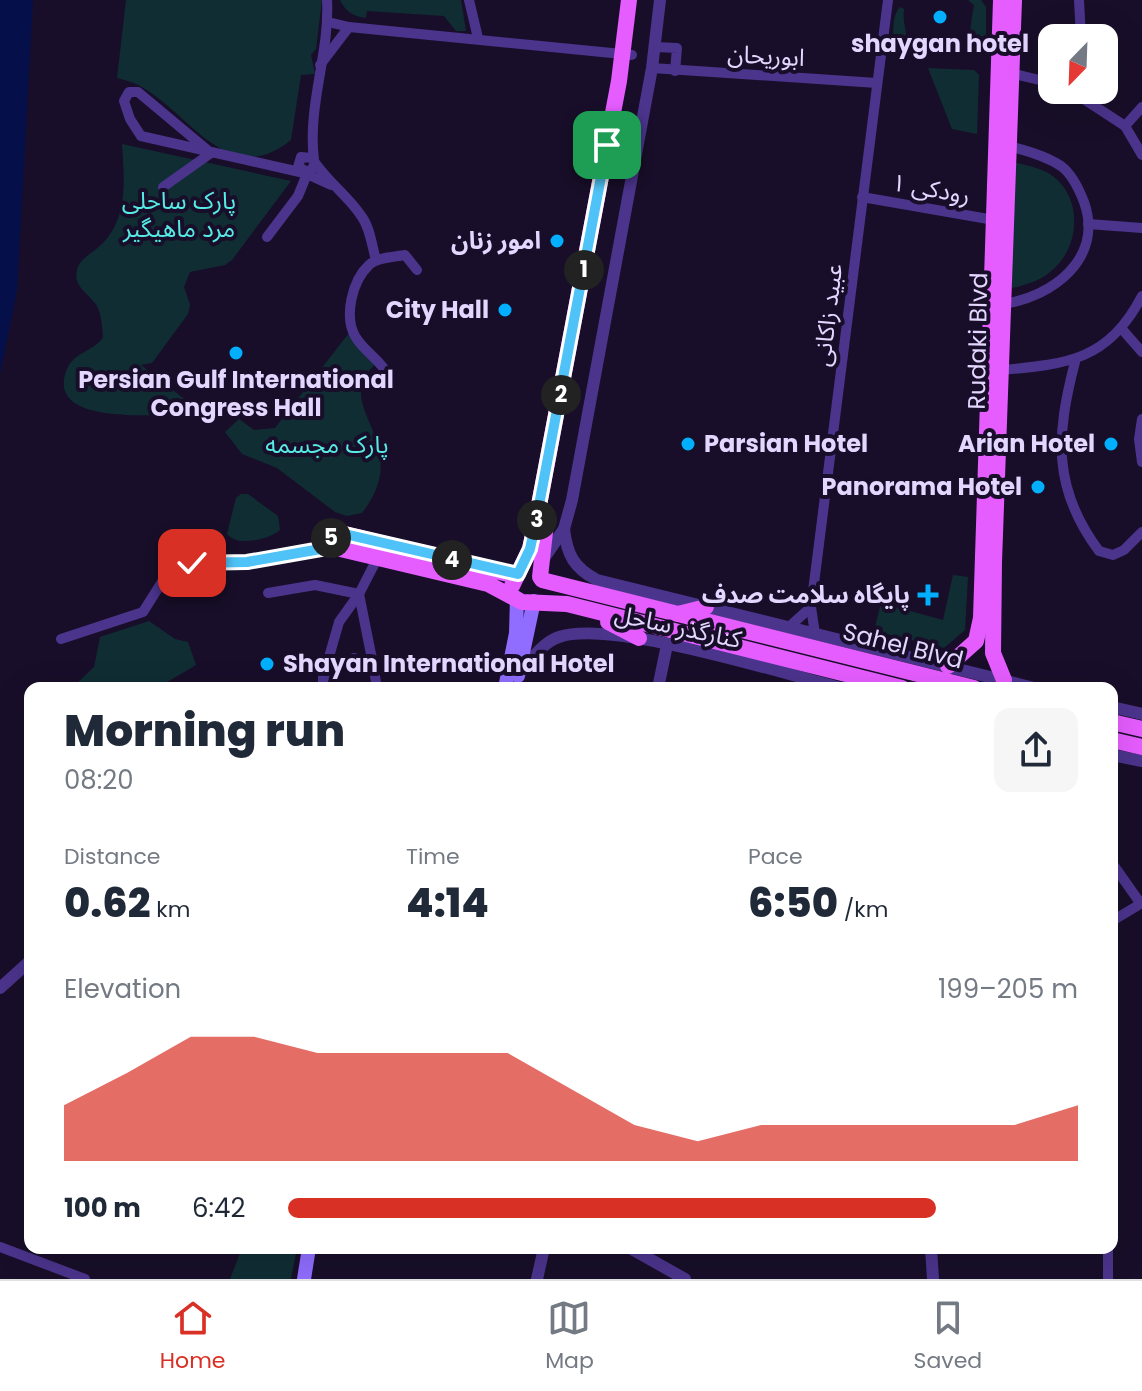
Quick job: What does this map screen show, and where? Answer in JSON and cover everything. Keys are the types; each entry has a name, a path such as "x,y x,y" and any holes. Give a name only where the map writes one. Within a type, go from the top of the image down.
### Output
{"main road":[{"path":"516,681 536,601 543,593 541,573 627,54 629,0"},
{"path":"506,682 516,633 516,597 512,586 530,549 639,0"},
{"name":"Rudaki Blvd","path":"976,641 981,618 1001,0"},
{"name":"Rudaki Blvd","path":"1004,680 994,659 993,647 1014,0"},
{"path":"334,539 517,575 541,573"},
{"path":"334,539 378,557 488,584 527,603 536,601"},
{"name":"Sahel Blvd","path":"541,573 595,593 676,615 950,682"},
{"path":"595,593 623,587"},
{"name":"Sahel Blvd","path":"536,601 585,610 844,681"},
{"path":"676,615 706,607"},
{"path":"585,610 639,638"},
{"path":"948,666 976,641 980,649 993,647"},
{"path":"1118,723 1142,729"},
{"path":"1118,741 1142,747"},
{"path":"304,1279 308,1254"},
{"path":"314,1279 318,1254"}],"street":[{"path":"267,237 298,196 305,173 314,169 311,134 328,22 327,0"},
{"path":"469,0 478,38"},
{"path":"541,573 564,529 652,68 660,0"},
{"name":"عبید زاکانی","path":"815,634 811,607 888,0"},
{"path":"1079,0 1080,24"},
{"path":"328,22 349,27 627,54"},
{"path":"319,67 349,27"},
{"path":"655,47 677,48 675,71"},
{"name":"ابوریحان","path":"652,68 877,83"},
{"path":"1010,73 1038,80"},
{"path":"211,153 138,92 129,92 124,101 130,119 141,136 211,153 305,173 332,185"},
{"path":"1091,104 1125,126 1142,155"},
{"path":"1125,126 1142,107"},
{"path":"305,173 298,167 311,134"},
{"path":"1003,304 1041,293 1067,278 1083,251 1088,224 1080,193 1061,166 1008,146"},
{"path":"163,187 211,153"},
{"path":"269,165 301,157 314,162 365,220 376,260"},
{"name":"رودکی ۱","path":"862,197 994,220"},
{"path":"1088,224 1142,228"},
{"path":"388,375 381,362 360,343 350,319 354,290 368,265 376,260 405,255 417,270"},
{"path":"1002,370 1075,362 1121,328 1142,296"},
{"path":"1121,328 1142,352"},
{"path":"1075,362 1064,404 1060,442 1068,500 1099,551 1113,555 1124,550 1142,532"},
{"path":"1142,419 1139,449 1142,462"},
{"name":"کنارگذر ساحل","path":"564,529 566,546 580,571 623,587 1012,682"},
{"path":"61,639 143,612 167,574 179,564 247,562 334,539"},
{"path":"323,682 331,641 378,557"},
{"path":"268,593 315,585 359,594"},
{"path":"359,594 376,682"},
{"path":"789,627 811,607"},
{"name":"کنارگذر ساحل","path":"516,681 557,637 582,631 639,638 844,681"},
{"path":"659,682 667,645"},
{"path":"323,682 354,658 373,664"},
{"path":"1118,708 1142,714"},
{"path":"1118,756 1142,761"},
{"path":"1118,871 1142,904 1118,918"},
{"path":"0,988 24,966"},
{"path":"0,1247 85,1279"},
{"path":"537,1279 543,1254"},
{"path":"641,1254 685,1279"},
{"path":"932,1254 933,1279"},
{"path":"1108,1254 1108,1279"}],"green space":[{"path":"126,0 322,0 316,49 311,55 315,74 301,75 291,140 268,153 248,157 229,152 211,142 158,98 137,85 117,78"},
{"path":"340,0 461,0 466,31 456,31 444,16 367,11 366,18 361,17 350,13"},
{"path":"968,0 981,0 986,7 986,46 973,55 970,36 974,5"},
{"path":"900,7 904,9 906,47 897,52 893,29"},
{"path":"928,68 974,70 979,75 977,134 952,129"},
{"name":"پارک ساحلی مرد ماهیگیر","path":"122,144 291,181 232,260 225,265 190,272 184,287 190,305 188,314 152,363 141,365 188,402 179,415 104,413 71,400 64,387 70,363 103,337 99,310 77,282 76,276 78,266 102,244 117,222 123,197"},
{"path":"1013,162 1040,169 1064,187 1074,212 1074,225 1072,239 1060,263 1041,278 1009,289"},
{"name":"پارک مجسمه","path":"349,333 377,363 364,379 361,394 378,445 381,466 377,488 362,513 347,516 335,512 277,468 242,454 225,432 239,419 254,430 275,428"},
{"path":"248,494 278,516 280,530 253,541 238,540 227,534 236,498"},
{"path":"953,575 968,577 965,630 944,648 874,631 881,603 943,620"},
{"path":"149,621 175,639 188,642 196,665 167,682 78,682 94,667 100,637"},
{"path":"240,1254 296,1254 291,1279 230,1279"}],"shaded area":[{"path":"0,0 33,0 17,291 0,374"}],"place":[{"name":"shaygan hotel","path":"940,17"},
{"name":"امور زنان","path":"557,241"},
{"name":"City Hall","path":"505,310"},
{"name":"Persian Gulf International Congress Hall","path":"236,353"},
{"name":"Parsian Hotel","path":"688,444"},
{"name":"Arian Hotel","path":"1111,444"},
{"name":"Panorama Hotel","path":"1038,487"},
{"name":"پایگاه سلامت صدف","path":"928,595"},
{"name":"Shayan International Hotel","path":"267,664"}],"route":[{"path":"192,563 247,562 332,547 330,540 336,532 518,574 530,549 536,521 607,145"}]}
